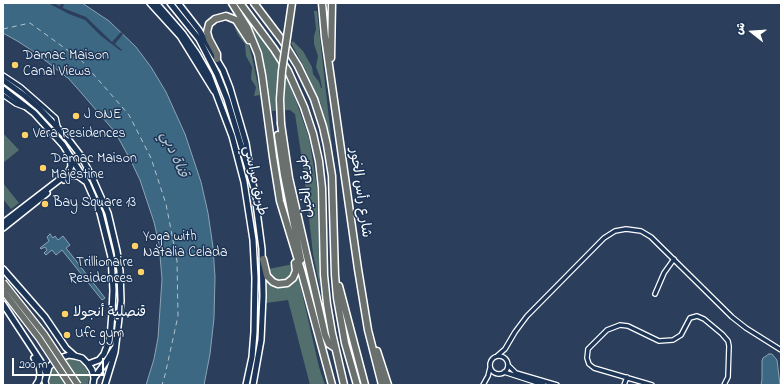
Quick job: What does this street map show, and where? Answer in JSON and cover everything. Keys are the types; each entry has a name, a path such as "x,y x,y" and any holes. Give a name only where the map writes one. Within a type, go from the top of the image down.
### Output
{"highway":[{"path":"232,3 247,27 254,43 261,67 278,190 332,385"},
{"name":"طريق الخيل","path":"240,3 274,49 288,71 304,107 313,134 321,174 325,290 329,319 344,385"},
{"name":"طريق الخيل","path":"255,3 293,57 314,99 328,146 332,176 335,275 342,327 357,385"},
{"path":"292,3 282,71 280,99 281,124 301,261 301,270"},
{"name":"شارع رأس الخور","path":"322,3 325,37 356,255 371,342 382,385"},
{"path":"331,72 332,3"},
{"path":"217,58 218,54 208,35 208,28 215,19 222,16 230,17 239,23 252,45 265,95"},
{"path":"293,206 326,338 329,344 335,348"},
{"path":"263,259 267,276 273,282 284,284 293,278 296,267 288,230"},
{"path":"335,275 365,385"},
{"path":"371,342 376,348 388,385"}],"main road":[{"path":"3,282 44,334 78,385"},
{"path":"3,291 39,338 70,385"}],"street":[{"path":"150,3 193,59 216,100"},
{"name":"طريق مراسي","path":"156,3 184,34 209,75 216,100 238,156 246,189 251,219 255,268 255,308 246,385"},
{"name":"طريق مراسي","path":"170,3 192,30 214,65 224,90 250,171 258,208 263,259 262,325 259,355 253,385"},
{"path":"178,3 199,30 217,58 226,76 246,142 250,171"},
{"path":"3,75 21,87 56,118 58,127"},
{"path":"3,80 33,102 58,127 78,152 91,175 114,225 120,281 120,311 114,357 105,385"},
{"path":"3,89 27,107 67,150 87,183 98,208 106,234 111,262 113,290 111,324 108,346 104,354 99,360 88,364"},
{"path":"3,95 18,106 27,107"},
{"path":"3,223 68,173 71,163 67,150"},
{"path":"3,228 67,177 71,175 78,176 87,183"},
{"path":"485,383 491,360 505,350 515,332 527,316 608,235 614,231 626,229 641,231 651,237 732,317 746,328 781,350"},
{"path":"655,294 664,273 674,259"},
{"path":"3,269 42,311 62,343 75,356"},
{"path":"3,304 28,344 40,370 39,380 36,385"},
{"path":"652,385 591,366 587,355 590,347 608,330 616,326 625,325 659,342 673,340 681,335 688,320 692,317 698,316 722,334 728,341 728,377 724,385"},
{"path":"94,378 109,358 116,340"},
{"path":"28,344 43,365 46,373"},
{"path":"505,350 508,365 515,372 557,385"},
{"path":"44,384 46,373 52,362 63,356 75,356 82,358 92,370 94,378 93,385"},
{"path":"497,356 501,356 506,359"},
{"path":"504,372 508,365"},
{"path":"490,368 496,374"},
{"path":"485,383 496,374 504,372 544,385"},
{"path":"624,385 627,377"}],"green space":[{"path":"314,11 317,11 332,146 321,104 291,43 293,41 303,51 312,67 313,74 322,88 316,67 318,56 314,44 316,29"},
{"path":"242,13 266,43 287,79 309,138 317,187 320,288 313,254 304,173 295,114 290,110 272,111 269,107 260,54"},
{"path":"237,26 249,46 260,95 254,96 256,87 251,79 252,67 246,56 245,44 235,28"},
{"path":"3,133 19,150 3,163"},
{"path":"3,183 19,203 11,209 3,199"},
{"path":"294,264 295,269 291,277 283,280 273,278 268,269"},
{"path":"297,271 319,367 325,385 310,385 288,300 266,303 266,276 280,286"},
{"path":"72,359 83,364 89,376 88,385 50,385 49,378 51,371 59,361"}],"water":[{"name":"قناة دبي","path":"3,3 82,3 109,21 136,47 151,67 166,92 185,134 201,182 208,213 213,247 215,277 214,318 210,354 204,385 146,385 154,359 158,338 162,279 159,244 154,222 140,180 115,132 69,79 37,54 3,33"},
{"path":"50,234 53,238 55,236 58,240 63,236 70,245 66,248 105,298 102,300 62,250 56,255 52,250 46,255 44,253 47,250 45,247 40,248 49,241 47,237"},
{"path":"769,354 772,354 777,360 780,385 761,385 762,361 763,358"}],"pier":[{"path":"48,3 53,3 60,6 61,3 64,3 63,8 86,17 112,42 121,32 123,34 115,44 122,50 121,51 101,36 85,20 69,14"}],"ferry route":[{"path":"3,29 30,23 81,60 129,115 151,158 166,204 177,261 178,316 162,385"}],"place":[{"name":"Damac Maison Canal Views","path":"15,65"},
{"name":"J ONE","path":"76,116"},
{"name":"Vera Residences","path":"25,135"},
{"name":"Damac Maison Majestine","path":"43,168"},
{"name":"Bay Square 13","path":"45,204"},
{"name":"Yoga with Natalia Celada","path":"135,246"},
{"name":"Trillionaire Residences","path":"141,272"},
{"name":"قنصلية أنجولا","path":"65,314"},
{"name":"Ufc gym","path":"67,335"}]}
